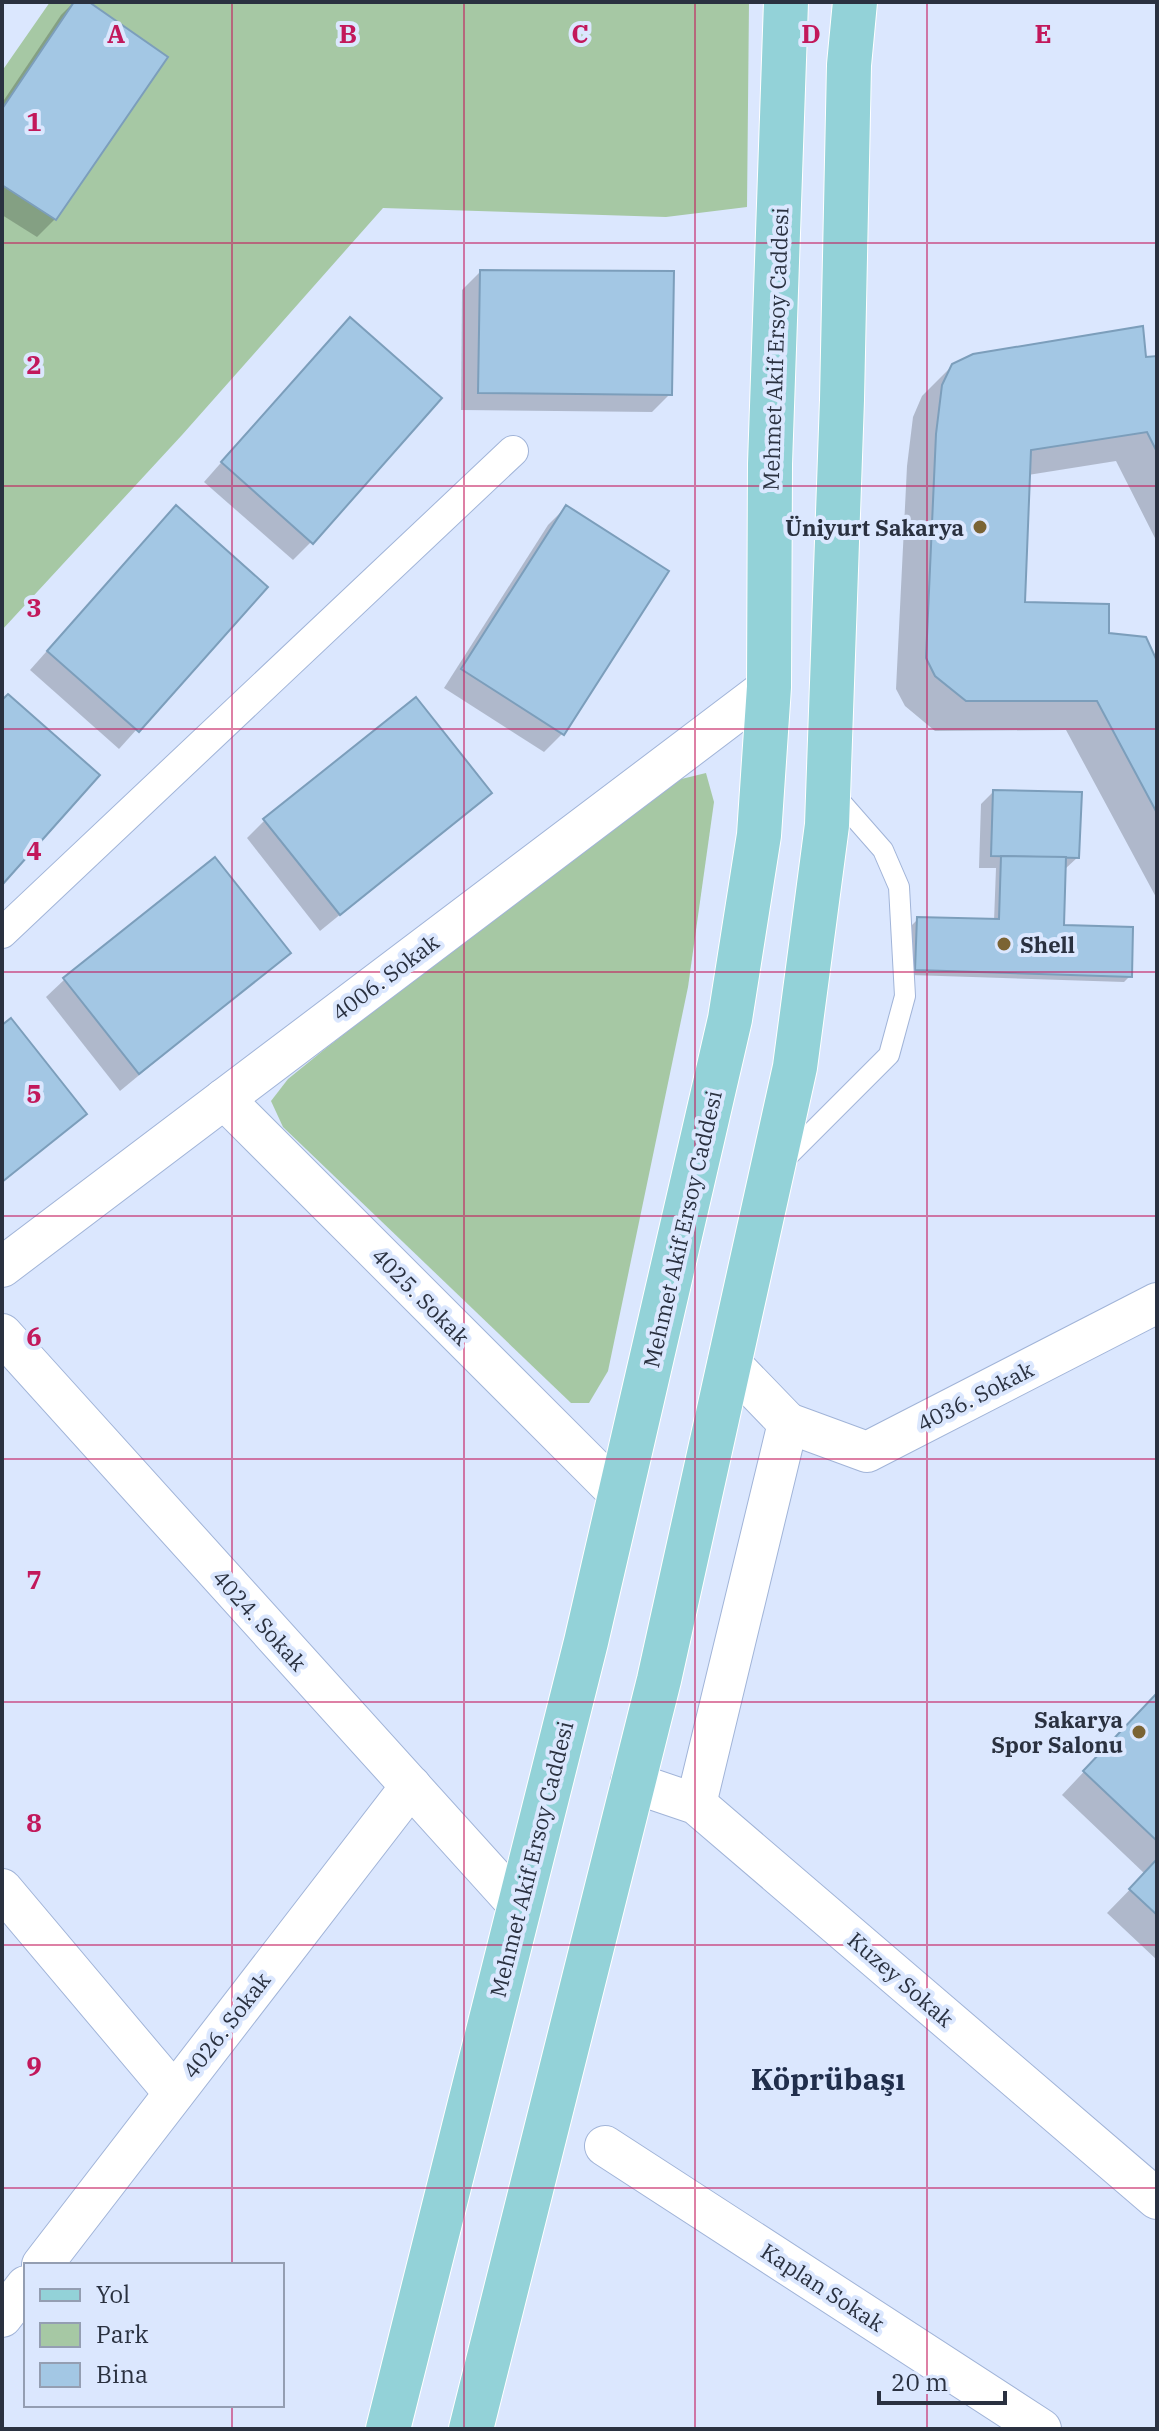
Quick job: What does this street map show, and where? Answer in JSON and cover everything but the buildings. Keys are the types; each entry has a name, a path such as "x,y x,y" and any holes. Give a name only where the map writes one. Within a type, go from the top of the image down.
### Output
{"main road":[{"name":"Mehmet Akif Ersoy Caddesi","path":"388,2429 586,1642 618,1493 677,1259 730,1019 759,835 769,687 770,464 786,2"},
{"path":"471,2429 659,1680 795,1067 827,825 842,400 849,65 855,2"}],"street":[{"path":"2,933 513,451"},
{"name":"4006. Sokak","path":"2,1267 769,687"},
{"name":"4025. Sokak","path":"224,1099 618,1493"},
{"name":"4036. Sokak","path":"788,1423 867,1452 1157,1303"},
{"name":"4024. Sokak","path":"2,1334 519,1906"},
{"path":"696,1804 788,1423 728,1361"},
{"name":"Kuzey Sokak","path":"631,1782 696,1804 1157,2199"},
{"name":"4026. Sokak","path":"44,2263 411,1786"},
{"path":"2,1889 174,2093"},
{"name":"Kaplan Sokak","path":"605,2146 1041,2429"},
{"path":"2,2317 24,2289"}],"lane":[{"path":"770,1175 889,1055 905,996 899,887 883,850 827,787"}],"green space":[{"path":"50,2 749,2 747,207 666,217 383,208 182,435 2,630 2,71"},
{"path":"706,773 714,802 688,987 608,1371 589,1403 571,1403 283,1127 271,1101 288,1079 325,1049 665,783"}],"place":[{"name":"Üniyurt Sakarya","path":"980,527"},
{"name":"Shell","path":"1004,944"},
{"name":"Sakarya Spor Salonu","path":"1139,1732"}],"district":[{"name":"Köprübaşı","path":"828,2078"}]}
